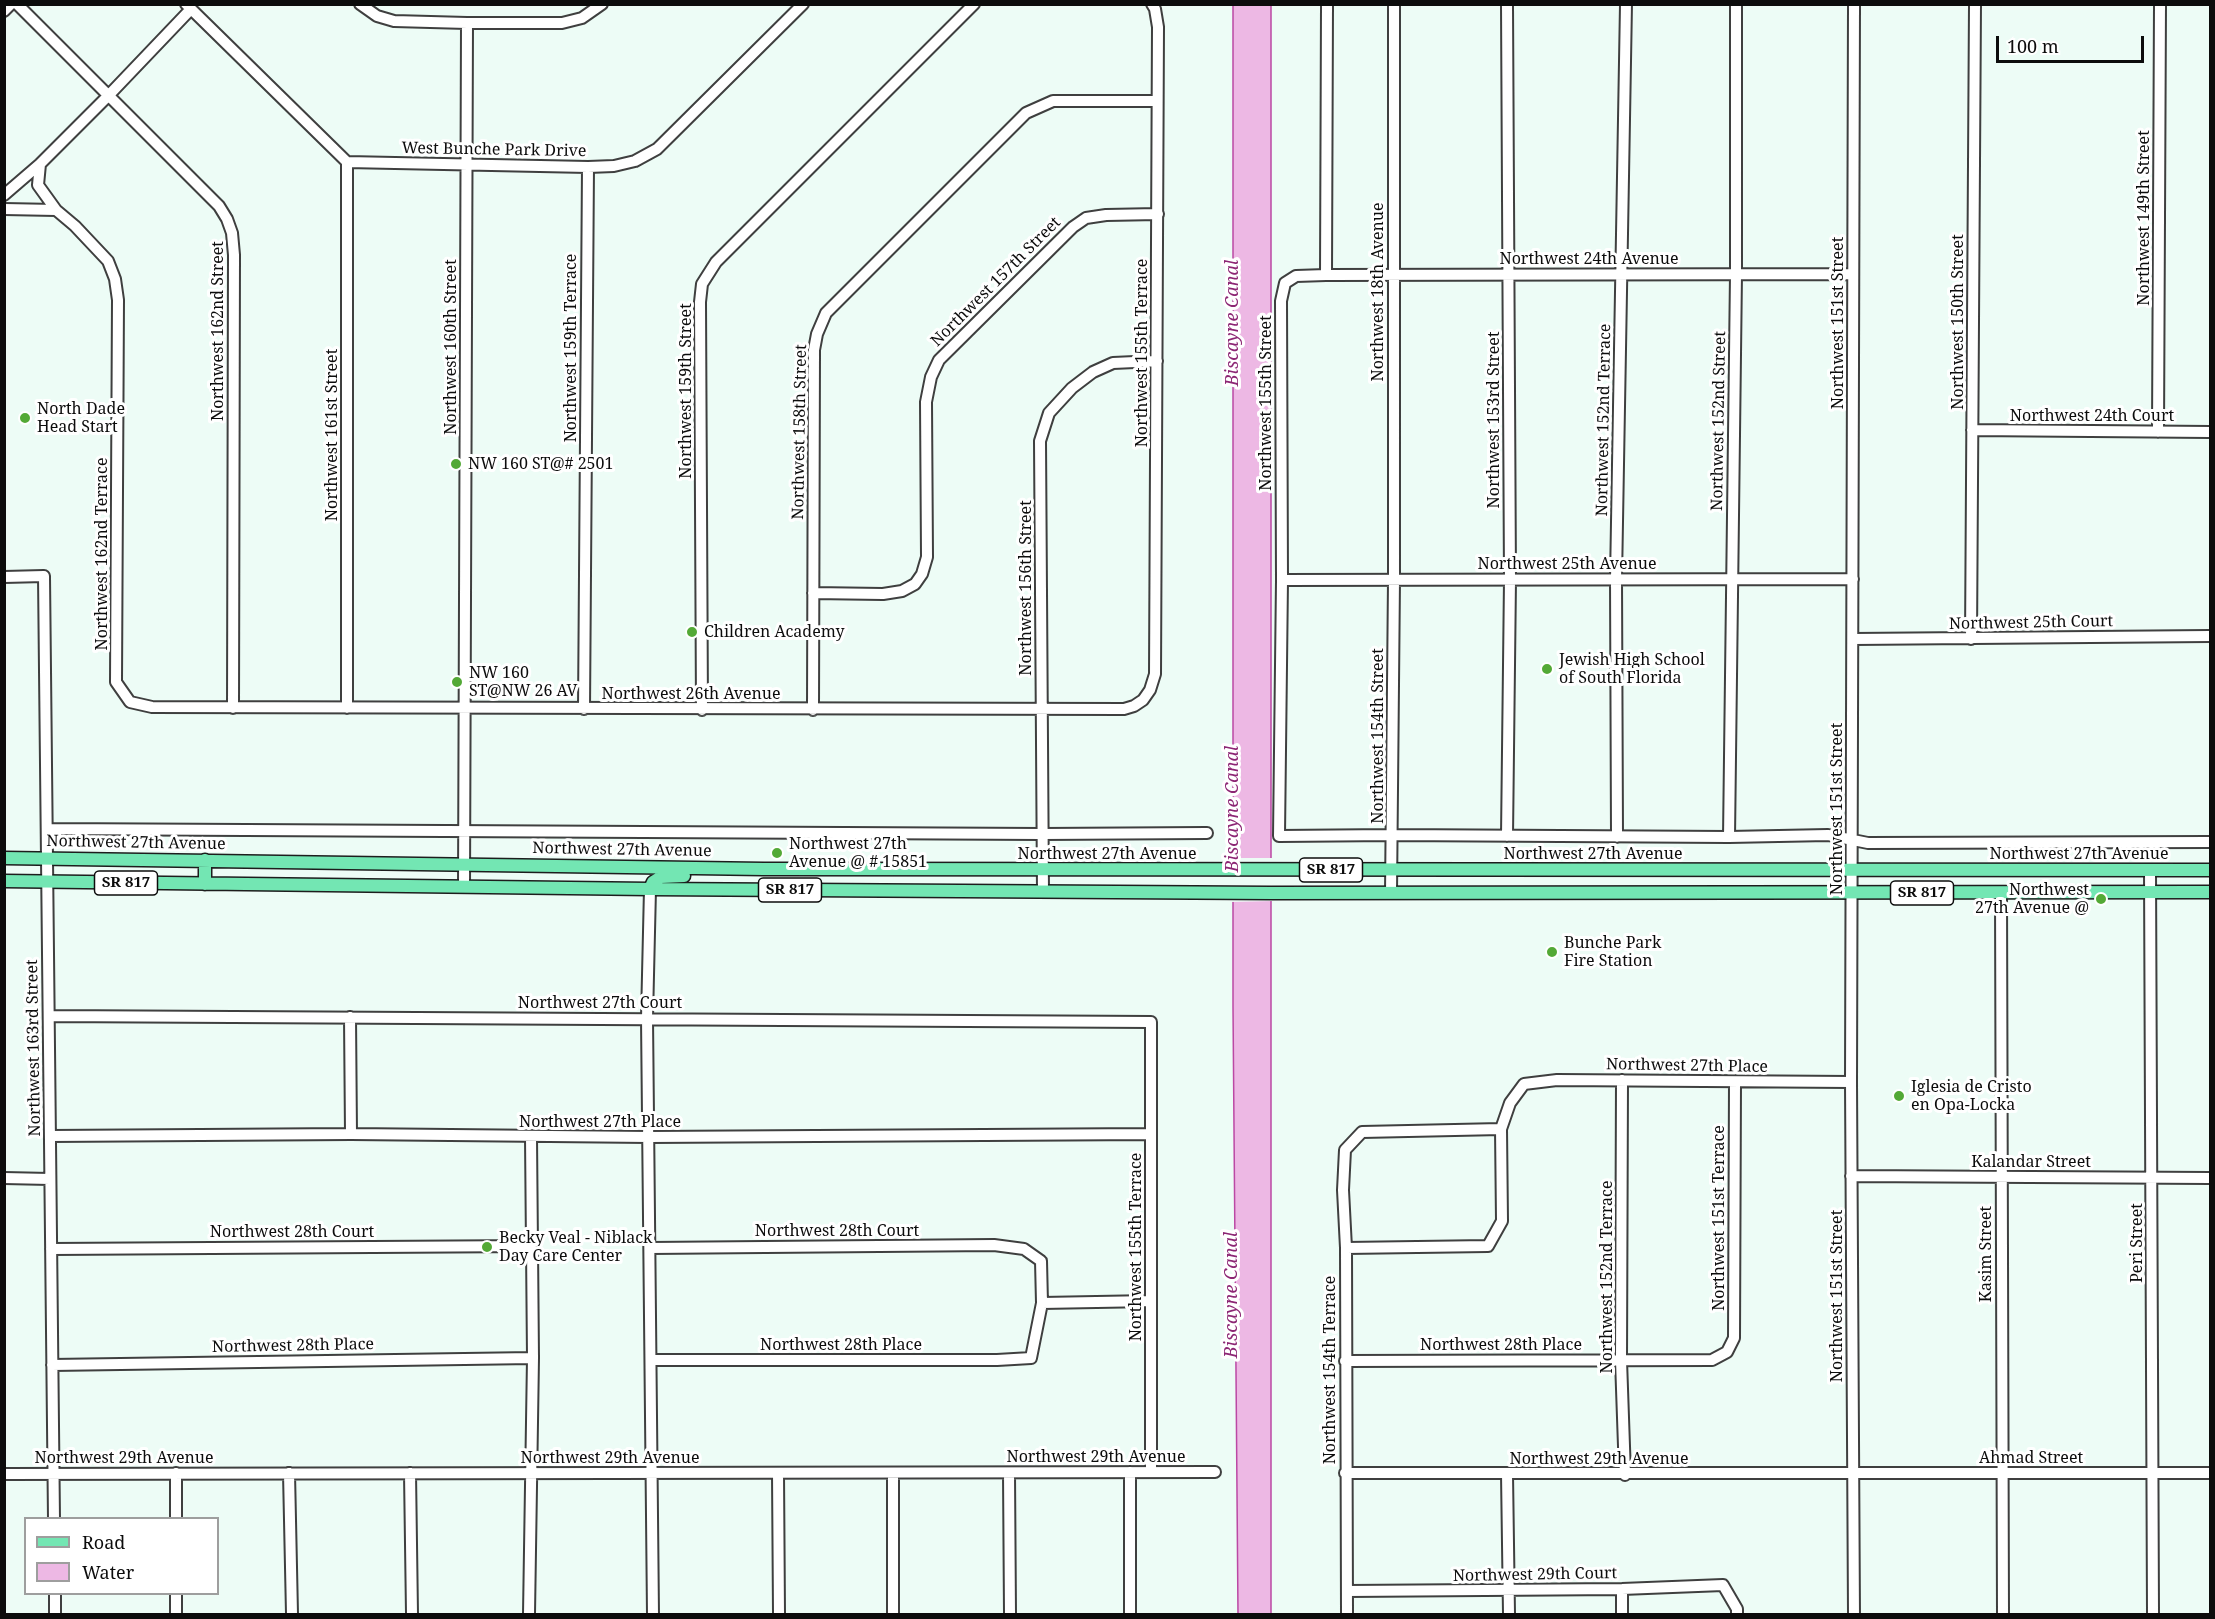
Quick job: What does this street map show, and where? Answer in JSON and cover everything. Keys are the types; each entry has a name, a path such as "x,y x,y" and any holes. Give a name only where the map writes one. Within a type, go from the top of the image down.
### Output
{"main road":[{"name":"Northwest 27th Avenue","path":"4,858 1042,870 2211,870"},
{"path":"205,860 205,884"},
{"path":"650,889 653,882 661,877 754,875 764,868"},
{"path":"1577,871 1577,892"},
{"name":"SR 817","path":"4,881 1225,893 2211,892"}],"street":[{"path":"4,11 11,4"},
{"name":"Northwest 162nd Street","path":"17,4 219,206 232,233 234,255 233,708"},
{"path":"360,4 377,16 394,21 467,23 562,23 582,18 602,4"},
{"name":"West Bunche Park Drive","path":"347,162 588,167 614,166 635,161 657,149 803,4"},
{"name":"Northwest 159th Street","path":"702,710 700,314 702,284 716,262 974,4"},
{"name":"Northwest 155th Terrace","path":"1143,700 1150,690 1155,674 1158,27 1152,4"},
{"path":"1326,275 1327,4"},
{"name":"Northwest 18th Avenue","path":"1394,4 1394,580"},
{"name":"Northwest 153rd Street","path":"1507,4 1510,580 1507,836"},
{"name":"Northwest 152nd Terrace","path":"1617,837 1616,579 1626,4"},
{"name":"Northwest 152nd Street","path":"1729,837 1736,274 1736,4"},
{"name":"Northwest 151st Street","path":"1854,4 1851,870 1854,1614"},
{"name":"Northwest 150th Street","path":"1971,639 1975,4"},
{"name":"Northwest 149th Street","path":"2158,432 2160,4"},
{"path":"4,195 40,164 108,96 188,7 347,162"},
{"name":"Northwest 160th Street","path":"464,887 467,23"},
{"name":"Northwest 158th Street","path":"813,710 814,350 817,334 826,312 1026,113 1053,101 1157,101"},
{"name":"Northwest 161st Street","path":"347,162 347,708"},
{"path":"38,209 44,202 40,164"},
{"name":"Northwest 159th Terrace","path":"584,709 588,167"},
{"path":"21,182 32,182 41,189"},
{"name":"Northwest 162nd Terrace","path":"41,189 56,210 75,226 108,261 115,279 118,300 117,682 130,702"},
{"path":"5,208 56,210"},
{"name":"Northwest 157th Street","path":"813,593 882,594 902,591 915,584 922,574 927,557 926,402 931,377 939,360 1073,227 1086,218 1106,215 1158,214"},
{"name":"Northwest 24th Avenue","path":"1326,275 1852,274"},
{"name":"Northwest 155th Street","path":"1279,836 1282,580 1281,301 1286,283 1296,276 1326,275"},
{"name":"Northwest 156th Street","path":"1043,892 1040,441 1049,413 1072,387 1093,372 1113,363 1157,361"},
{"name":"Northwest 24th Court","path":"1972,430 2211,432"},
{"name":"Northwest 163rd Street","path":"4,577 44,576 54,1517"},
{"name":"Northwest 25th Avenue","path":"1282,580 1853,579"},
{"name":"Northwest 154th Street","path":"1391,893 1394,580"},
{"name":"Northwest 25th Court","path":"1853,639 2211,636"},
{"name":"Northwest 26th Avenue","path":"130,702 152,707 233,708 813,710 1124,709 1143,700"},
{"name":"Northwest 27th Avenue","path":"47,829 1207,833"},
{"name":"Northwest 27th Avenue","path":"1279,836 1729,837 1828,835 1868,843 2211,842"},
{"name":"Peri Street","path":"2150,870 2152,1614"},
{"path":"650,889 647,1018 653,1614"},
{"name":"Kasim Street","path":"2001,893 2003,1614"},
{"name":"Northwest 27th Court","path":"49,1016 1151,1022"},
{"path":"350,1017 351,1134"},
{"name":"Northwest 155th Terrace","path":"1151,1022 1151,1472"},
{"name":"Northwest 27th Place","path":"1501,1130 1510,1103 1524,1084 1557,1080 1851,1082"},
{"name":"Northwest 152nd Terrace","path":"1622,1080 1622,1360 1625,1475"},
{"name":"Northwest 151st Terrace","path":"1727,1352 1734,1338 1734,1082"},
{"path":"1346,1248 1488,1246 1502,1221 1501,1130"},
{"name":"Northwest 154th Terrace","path":"1347,1614 1346,1248 1343,1190 1345,1150 1362,1132 1501,1130"},
{"name":"Northwest 27th Place","path":"50,1136 351,1134 649,1137 1151,1134"},
{"path":"529,1614 533,1358 531,1137"},
{"name":"Kalandar Street","path":"1851,1176 2211,1178"},
{"path":"4,1178 50,1179"},
{"name":"Northwest 28th Court","path":"650,1248 994,1245 1024,1249 1041,1261 1042,1303"},
{"name":"Northwest 28th Court","path":"51,1249 532,1246"},
{"path":"1042,1303 1151,1301"},
{"name":"Northwest 28th Place","path":"651,1360 997,1360 1031,1358 1042,1303"},
{"name":"Northwest 28th Place","path":"1345,1361 1712,1360 1727,1352"},
{"name":"Northwest 28th Place","path":"52,1365 533,1358"},
{"path":"1130,1472 1130,1614"},
{"name":"Northwest 29th Avenue","path":"4,1473 1215,1472"},
{"path":"176,1473 176,1517"},
{"path":"289,1473 292,1614"},
{"path":"410,1473 412,1614"},
{"path":"778,1473 779,1614"},
{"path":"893,1473 893,1614"},
{"path":"1009,1473 1010,1614"},
{"name":"Northwest 29th Avenue","path":"1345,1473 1625,1475 1852,1473"},
{"name":"Ahmad Street","path":"1852,1473 2211,1473"},
{"path":"1507,1474 1509,1614"},
{"name":"Northwest 29th Court","path":"1347,1591 1509,1591 1723,1585 1737,1609 1737,1614"},
{"path":"1622,1589 1623,1614"},
{"path":"55,1595 55,1614"},
{"path":"176,1595 176,1614"}],"water":[{"name":"Biscayne Canal","path":"1271,4 1271,1614 1238,1614 1233,1007 1233,5"}],"pier":[{"path":"1230,858 1272,858 1273,901 1230,902"}],"place":[{"name":"North Dade Head Start","path":"25,418"},
{"name":"NW 160 ST@# 2501","path":"456,464"},
{"name":"Children Academy","path":"692,632"},
{"name":"Jewish High School of South Florida","path":"1547,669"},
{"name":"NW 160 ST@NW 26 AV","path":"457,682"},
{"name":"Northwest 27th Avenue @ # 15851","path":"777,853"},
{"name":"Northwest 27th Avenue @","path":"2101,899"},
{"name":"Bunche Park Fire Station","path":"1552,952"},
{"name":"Iglesia de Cristo en Opa-Locka","path":"1899,1096"},
{"name":"Becky Veal - Niblack Day Care Center","path":"487,1247"}]}
